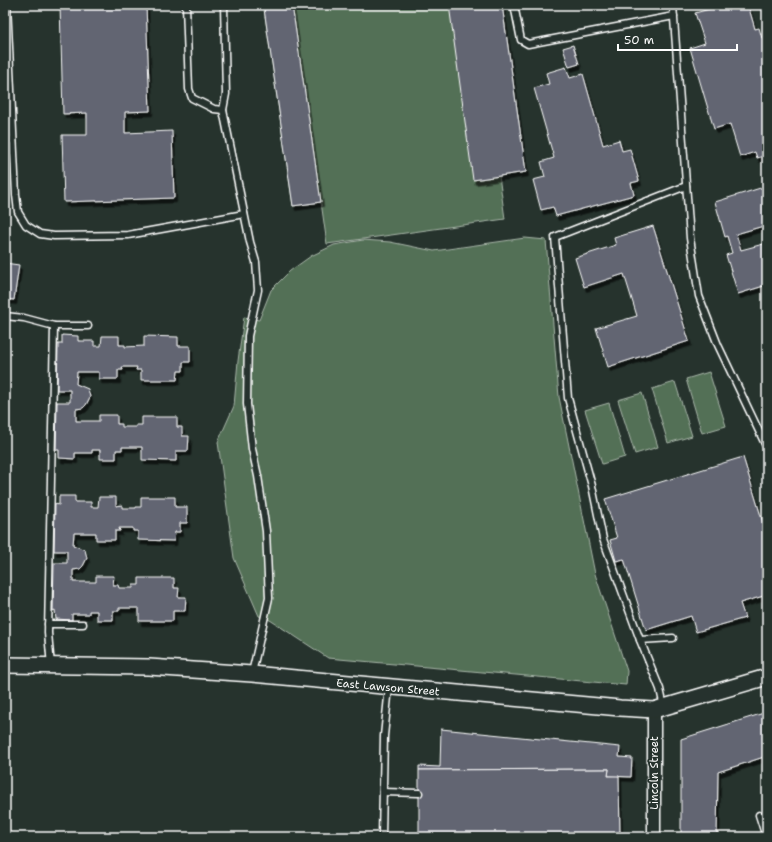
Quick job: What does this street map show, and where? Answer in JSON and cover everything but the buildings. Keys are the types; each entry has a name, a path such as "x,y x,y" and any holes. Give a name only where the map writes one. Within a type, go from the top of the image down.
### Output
{"street":[{"name":"East Lawson Street","path":"5,665 150,667 252,674 620,708 659,708 767,677"},
{"name":"Lincoln Street","path":"654,837 659,708"}],"lane":[{"path":"7,5 18,212 26,225 40,234 54,236 128,235 244,214"},
{"path":"186,5 189,89 192,98 214,109 223,110"},
{"path":"224,5 226,94 223,110 244,214 256,262 258,290 248,336 247,404 252,449 258,476 266,531 269,598 252,674"},
{"path":"514,5 521,40 528,44 674,16"},
{"path":"673,5 690,238 699,296 718,345 767,448"},
{"path":"5,140 13,140"},
{"path":"659,708 660,689 640,640 603,539 592,486 568,398 555,237 686,186"},
{"path":"5,316 24,318 54,326 88,326"},
{"path":"51,666 48,624 54,326"},
{"path":"48,624 83,624"},
{"path":"640,640 673,638"},
{"path":"382,837 384,736 389,687"},
{"path":"383,792 419,793"},
{"path":"759,815 766,837"}],"green space":[{"path":"280,5 502,5 526,172 499,176 505,219 327,244 321,202 293,206 264,9 280,7"},
{"path":"525,238 546,240 559,397 595,574 627,671 626,685 328,658 270,620 259,616 234,558 218,442 234,406 244,317 259,320 271,290 290,271 311,256 334,245 363,240 390,242 434,251"},
{"path":"709,372 726,426 702,433 686,379"},
{"path":"675,382 692,436 668,443 652,389"},
{"path":"642,393 658,447 635,454 618,400"},
{"path":"609,403 625,457 602,464 585,410"}]}
